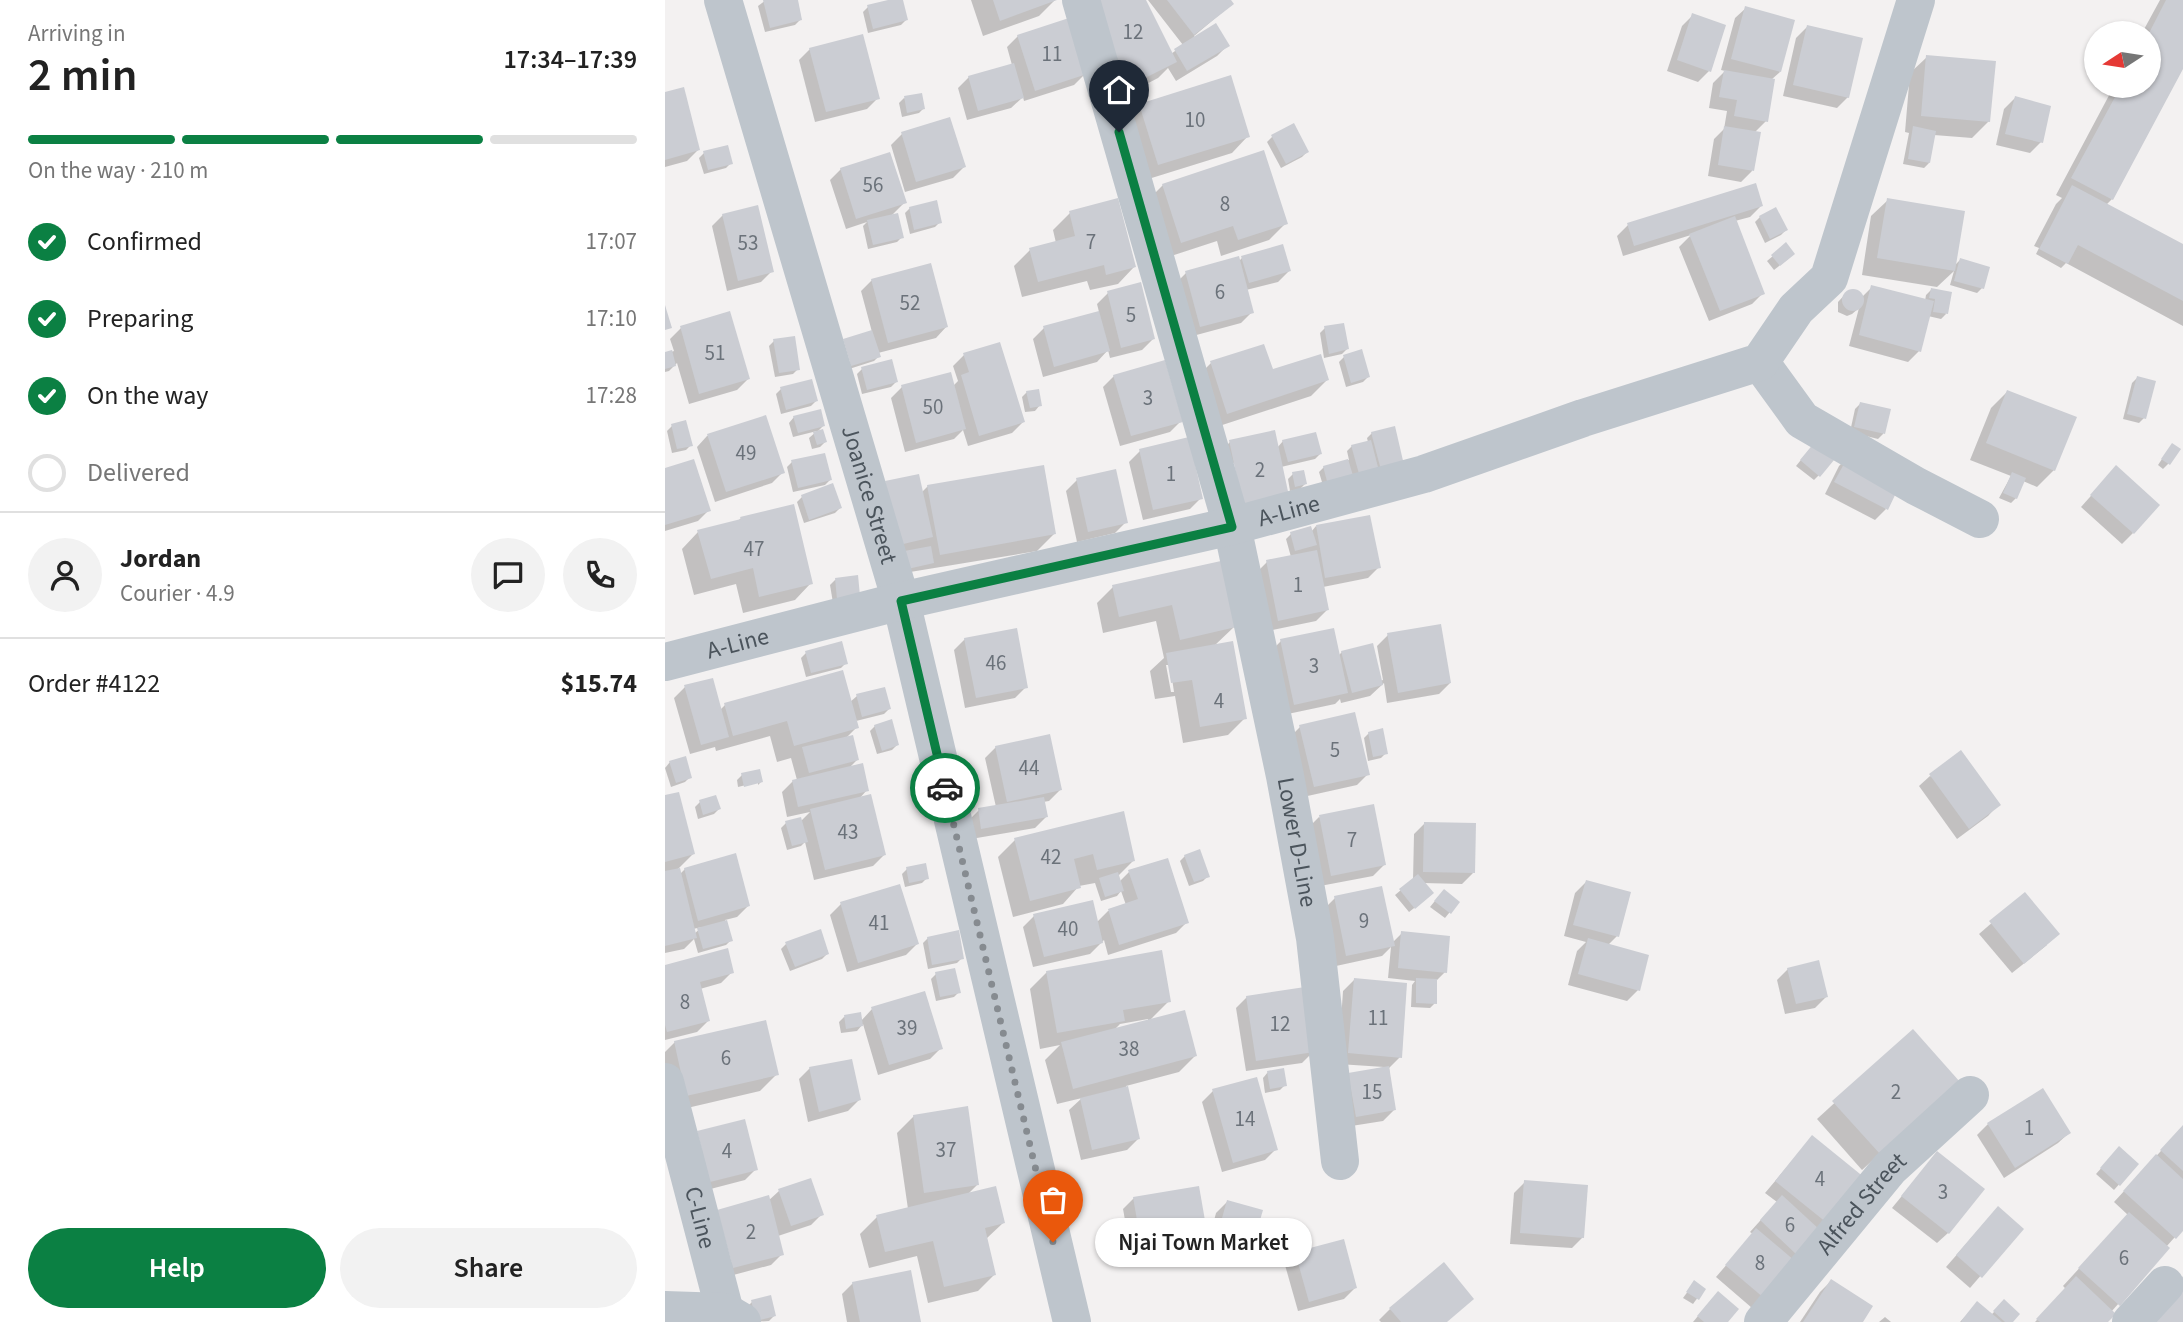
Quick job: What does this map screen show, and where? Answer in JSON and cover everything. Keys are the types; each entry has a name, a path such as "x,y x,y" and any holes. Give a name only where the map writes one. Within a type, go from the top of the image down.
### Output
{"street":[{"name":"Joanice Street","path":"723,0 901,601 1072,1322"},
{"name":"Lower D-Line","path":"1081,0 1232,527 1285,776 1315,938 1340,1161"},
{"path":"1916,0 1829,278 1796,309 1759,362 1803,420 1916,486 1980,519"},
{"name":"A-Line","path":"665,662 901,601 1232,527 1424,474 1583,418 1759,362"},
{"name":"C-Line","path":"665,1082 734,1317"},
{"name":"Alfred Street","path":"1763,1322 1890,1168 1971,1095"},
{"path":"2131,1322 2165,1285"},
{"path":"665,1310 734,1317"}],"building":[{"path":"763,0 798,0 802,20 770,28"},
{"path":"903,0 908,20 873,29 867,5"},
{"path":"993,0 1057,0 1000,21"},
{"path":"1094,0 1146,0 1177,62 1131,85 1089,3"},
{"path":"1167,0 1231,0 1234,4 1194,35"},
{"path":"2166,0 2183,0 2183,69 2113,200 2071,178 2114,98 2161,98 2161,21 2155,21"},
{"path":"1745,6 1795,20 1781,72 1731,59"},
{"path":"1692,13 1726,25 1711,72 1677,60"},
{"path":"1069,18 1087,74 1035,91 1017,35"},
{"path":"1216,23 1230,46 1187,71 1174,49"},
{"path":"1807,25 1863,38 1849,98 1793,85"},
{"path":"863,34 880,99 826,112 809,48"},
{"path":"1926,55 1996,61 1990,122 1921,116"},
{"path":"1014,63 1024,98 978,111 968,76"},
{"path":"1724,70 1775,79 1768,122 1734,116 1737,100 1719,97"},
{"path":"1231,75 1250,137 1158,165 1139,104"},
{"path":"684,87 700,150 665,160 665,92"},
{"path":"922,93 925,109 907,113 904,96"},
{"path":"2015,96 2051,106 2043,143 2005,134"},
{"path":"950,117 966,167 916,182 901,132"},
{"path":"1294,123 1309,152 1286,164 1271,135"},
{"path":"1724,126 1761,132 1754,171 1718,165"},
{"path":"1913,126 1936,131 1930,163 1908,159"},
{"path":"728,145 733,164 708,170 703,151"},
{"path":"1264,150 1288,224 1238,240 1233,226 1181,243 1162,184"},
{"path":"890,152 907,203 856,219 840,168"},
{"path":"1756,183 1763,206 1634,246 1627,223"},
{"path":"2072,185 2183,244 2183,301 2078,245 2068,264 2039,249"},
{"path":"1118,198 1136,267 1106,275 1104,265 1038,282 1029,248 1075,236 1069,211"},
{"path":"1887,198 1965,211 1955,271 1877,258"},
{"path":"937,200 942,223 914,230 909,207"},
{"path":"758,205 774,272 738,281 722,214"},
{"path":"1776,207 1788,230 1770,239 1759,216"},
{"path":"898,213 904,238 873,245 867,220"},
{"path":"1735,216 1765,294 1720,311 1689,234"},
{"path":"1786,242 1795,254 1780,266 1771,255"},
{"path":"1283,244 1291,271 1249,283 1241,256"},
{"path":"1239,256 1254,313 1200,327 1185,271"},
{"path":"1960,258 1990,267 1984,289 1954,281"},
{"path":"931,263 948,327 888,343 871,279"},
{"path":"1141,282 1155,339 1121,348 1107,291"},
{"path":"1871,285 1934,301 1921,352 1859,335"},
{"path":"1931,288 1952,292 1948,314 1933,312 1935,299 1929,298"},
{"path":"1849,289 1857,289 1864,296 1864,304 1857,311 1849,311 1842,304 1842,296"},
{"path":"665,305 672,328 665,330"},
{"path":"730,311 750,379 699,394 680,326"},
{"path":"1099,311 1110,351 1054,367 1043,326"},
{"path":"1344,323 1349,349 1329,354 1324,326"},
{"path":"872,330 881,357 851,366 843,339"},
{"path":"795,336 800,370 779,373 773,339"},
{"path":"1000,342 1025,422 979,436 961,375 969,372 963,353"},
{"path":"1264,344 1273,369 1321,354 1329,380 1227,414 1210,361"},
{"path":"1362,349 1370,377 1351,383 1343,355"},
{"path":"672,350 676,366 665,369 665,352"},
{"path":"892,359 898,382 867,390 861,367"},
{"path":"1165,360 1183,422 1131,436 1113,375"},
{"path":"951,372 966,429 916,443 901,385"},
{"path":"2137,376 2156,381 2146,419 2127,414"},
{"path":"812,379 818,401 786,410 780,387"},
{"path":"1039,389 1042,406 1030,408 1026,391"},
{"path":"2007,390 2077,417 2055,471 1986,443"},
{"path":"1860,402 1891,409 1885,434 1854,427"},
{"path":"821,409 825,426 798,433 793,416"},
{"path":"766,415 785,473 726,492 707,434"},
{"path":"686,420 693,446 677,449 671,424"},
{"path":"1395,426 1404,465 1381,470 1371,432"},
{"path":"823,429 827,442 817,445 813,432"},
{"path":"1275,430 1290,501 1244,511 1229,440"},
{"path":"1316,432 1322,454 1288,462 1282,440"},
{"path":"1189,437 1203,499 1153,510 1139,449"},
{"path":"1819,437 1839,454 1820,477 1800,460"},
{"path":"1371,440 1380,475 1361,481 1351,445"},
{"path":"2172,443 2181,449 2170,465 2161,459"},
{"path":"825,453 832,480 798,488 791,460"},
{"path":"1850,453 1902,480 1888,510 1834,482"},
{"path":"694,459 711,511 665,525 665,468"},
{"path":"1348,459 1354,479 1328,485 1323,466"},
{"path":"1044,465 1056,534 940,555 927,485"},
{"path":"2116,465 2160,505 2134,534 2090,495"},
{"path":"1116,469 1128,523 1088,532 1076,478"},
{"path":"1304,470 1307,484 1295,487 1292,472"},
{"path":"2012,472 2026,478 2017,499 2003,493"},
{"path":"919,474 933,537 899,545 885,481"},
{"path":"833,483 842,508 809,520 801,495"},
{"path":"794,504 813,584 759,597 753,568 711,579 697,530"},
{"path":"1370,515 1381,568 1325,578 1316,525"},
{"path":"1311,526 1317,545 1295,551 1290,532"},
{"path":"931,546 934,563 903,570 899,552"},
{"path":"1317,550 1329,610 1278,621 1266,560"},
{"path":"1221,561 1236,627 1180,640 1172,605 1119,617 1112,585"},
{"path":"858,575 860,596 837,599 835,578"},
{"path":"1441,624 1451,683 1398,693 1387,633"},
{"path":"1017,628 1028,688 976,698 964,638"},
{"path":"1334,628 1348,693 1294,705 1280,639"},
{"path":"842,641 848,664 811,673 805,651"},
{"path":"1233,641 1247,719 1200,727 1192,680 1171,683 1166,653"},
{"path":"1373,643 1383,685 1352,693 1341,651"},
{"path":"843,670 859,728 794,746 787,721 733,736 724,703"},
{"path":"713,678 729,737 701,745 684,685"},
{"path":"885,687 891,709 862,717 856,694"},
{"path":"1355,712 1370,775 1314,787 1299,725"},
{"path":"892,719 899,745 882,751 874,725"},
{"path":"1383,728 1388,754 1373,757 1368,732"},
{"path":"1050,734 1062,790 1007,802 995,746"},
{"path":"853,735 859,760 809,773 802,747"},
{"path":"1961,750 2001,805 1969,829 1929,774"},
{"path":"686,756 692,778 676,783 669,761"},
{"path":"863,763 869,791 798,807 792,780"},
{"path":"760,769 763,782 744,787 741,773"},
{"path":"679,792 695,854 665,862 665,795"},
{"path":"871,794 886,855 825,870 810,809"},
{"path":"716,795 721,809 703,815 699,800"},
{"path":"1044,797 1048,817 981,829 978,808"},
{"path":"1374,804 1386,865 1331,876 1319,815"},
{"path":"1124,811 1135,861 1097,870 1093,854 1074,859 1081,888 1030,901 1014,838"},
{"path":"801,817 808,842 792,846 785,821"},
{"path":"1424,822 1476,823 1475,873 1423,872"},
{"path":"1200,849 1210,877 1194,882 1184,855"},
{"path":"736,853 750,906 698,921 684,868"},
{"path":"1168,858 1189,923 1119,945 1108,909 1138,899 1128,870"},
{"path":"926,863 929,879 909,883 906,867"},
{"path":"680,868 697,938 665,946 665,871"},
{"path":"1118,872 1124,891 1105,897 1099,878"},
{"path":"1418,874 1434,893 1415,909 1399,889"},
{"path":"1586,880 1631,892 1619,937 1573,925"},
{"path":"900,884 919,944 858,963 840,902"},
{"path":"1382,886 1395,946 1346,956 1334,896"},
{"path":"1444,889 1460,902 1451,914 1434,901"},
{"path":"2025,892 2060,934 2024,964 1989,921"},
{"path":"1093,900 1103,943 1044,957 1033,914"},
{"path":"727,920 733,941 703,949 697,928"},
{"path":"821,929 829,954 795,967 785,942"},
{"path":"959,930 964,959 932,965 927,937"},
{"path":"1401,931 1450,936 1447,973 1398,968"},
{"path":"1588,938 1649,955 1640,991 1578,974"},
{"path":"728,948 734,973 700,982 710,1021 667,1032 665,965"},
{"path":"1162,950 1171,1002 1123,1010 1125,1021 1057,1033 1046,971"},
{"path":"1819,960 1828,997 1796,1004 1787,968"},
{"path":"955,968 961,993 940,997 935,972"},
{"path":"1354,978 1407,983 1402,1058 1348,1053"},
{"path":"1416,978 1437,979 1437,1004 1416,1003"},
{"path":"1305,987 1314,1052 1256,1061 1246,996"},
{"path":"925,991 943,1049 889,1065 871,1007"},
{"path":"1185,1010 1197,1056 1073,1089 1061,1042"},
{"path":"861,1012 863,1026 846,1029 844,1015"},
{"path":"766,1020 779,1075 686,1096 674,1041"},
{"path":"1913,1029 1960,1082 1880,1154 1832,1101"},
{"path":"852,1059 861,1100 819,1112 809,1067"},
{"path":"1389,1066 1396,1110 1356,1117 1348,1073"},
{"path":"1284,1068 1287,1086 1270,1089 1267,1071"},
{"path":"1257,1077 1278,1150 1233,1163 1212,1089"},
{"path":"1128,1086 1140,1139 1092,1150 1080,1098"},
{"path":"2043,1088 2071,1133 2015,1168 1987,1123"},
{"path":"968,1106 979,1185 924,1193 913,1115"},
{"path":"745,1119 758,1170 710,1182 697,1131"},
{"path":"2183,1125 2183,1171 2160,1150"},
{"path":"1812,1135 1865,1178 1827,1223 1775,1181"},
{"path":"2119,1146 2139,1164 2120,1186 2100,1168"},
{"path":"1937,1151 1985,1189 1949,1234 1901,1196"},
{"path":"2156,1154 2183,1179 2183,1231 2176,1239 2123,1191"},
{"path":"811,1178 824,1215 791,1226 778,1189"},
{"path":"1524,1180 1588,1185 1584,1238 1520,1233"},
{"path":"996,1186 1005,1223 985,1228 996,1275 944,1287 933,1241 885,1252 876,1215"},
{"path":"1199,1186 1207,1232 1141,1243 1133,1197"},
{"path":"769,1195 784,1255 733,1268 717,1210"},
{"path":"1782,1195 1820,1230 1797,1255 1760,1220"},
{"path":"1227,1200 1263,1210 1250,1254 1215,1244"},
{"path":"1998,1206 2024,1229 1982,1278 1956,1255"},
{"path":"2129,1212 2170,1248 2120,1306 2078,1268"},
{"path":"1756,1228 1795,1261 1764,1298 1725,1265"},
{"path":"1295,1231 1299,1244 1285,1248 1282,1235"},
{"path":"1344,1239 1357,1288 1309,1302 1295,1252"},
{"path":"1444,1262 1474,1299 1447,1322 1401,1322 1389,1308"},
{"path":"911,1270 921,1322 860,1322 852,1282"},
{"path":"2076,1276 2116,1314 2108,1322 2040,1322 2036,1319"},
{"path":"2183,1276 2183,1322 2147,1322"},
{"path":"1831,1279 1873,1306 1863,1322 1803,1322"},
{"path":"1694,1280 1706,1289 1699,1300 1686,1292"},
{"path":"1718,1291 1739,1309 1728,1322 1704,1322 1697,1316"},
{"path":"771,1295 776,1316 756,1321 751,1300"},
{"path":"2004,1299 2020,1314 2013,1322 2005,1322 1993,1311"},
{"path":"1977,1301 2002,1322 1962,1322"}],"way so far":[{"path":"945,788 1053,1242"}],"place":[{"name":"Njai Town Market","path":"1053,1242"}],"route":[{"path":"945,788 901,601 1232,527 1119,132"}]}
